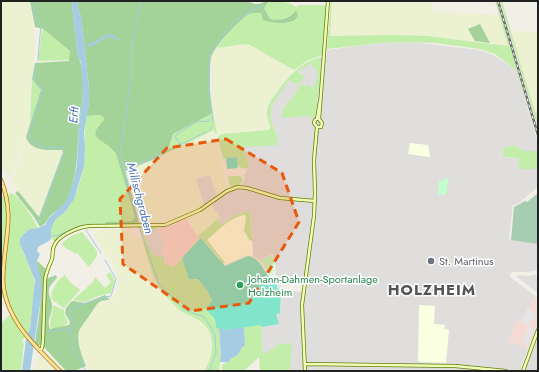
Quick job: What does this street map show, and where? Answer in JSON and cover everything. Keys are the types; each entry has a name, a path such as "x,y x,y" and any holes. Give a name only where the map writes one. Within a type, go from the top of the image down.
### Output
{"main road":[{"path":"305,371 302,305 314,216 314,160 317,127 314,126 314,122 318,119 328,1"},
{"path":"317,127 320,127 322,124 322,121 318,119"},
{"path":"1,180 7,200 9,218 4,275 5,293 13,314 25,335 60,371"},
{"path":"40,351 43,341 46,275 52,259 55,244 70,232 83,226 98,225 160,226 200,210 227,191 238,187 247,188 280,198 315,201"},
{"path":"523,371 538,330"},
{"path":"305,364 455,366 506,371"}],"highlighted area":[{"path":"226,139 282,173 299,222 249,303 191,311 123,264 120,199 167,148"}],"shaded area":[{"path":"1,1 29,1 36,42 31,83 29,124 11,178 1,167"},
{"path":"332,1 429,1 433,11 499,15 508,46 490,43 480,24 468,29 475,41 407,35 330,36"},
{"path":"497,1 500,1 538,128 538,139"},
{"path":"511,31 538,32 538,113 535,112"},
{"path":"412,42 479,50 494,55 516,70 538,143 538,151 523,151 519,147 517,149 514,145 503,148 508,158 519,158 518,169 538,169 538,187 519,203 513,205 509,239 538,244 538,270 528,272 512,272 509,276 535,296 521,321 518,319 508,341 528,349 521,366 521,371 260,371 260,357 263,354 261,327 279,324 275,313 280,313 281,290 303,292 305,279 276,276 273,254 259,260 253,256 252,240 235,215 222,225 219,220 220,217 211,204 227,192 241,187 249,166 244,147 274,144 277,135 270,115 272,105 289,79 298,85 302,74 298,71 315,61 326,59 327,50 381,43"},
{"path":"246,44 294,70 285,79 268,103 265,113 269,125 267,129 217,134 211,103 211,56 217,48"},
{"path":"214,130 228,189 217,197 210,175 196,178 204,206 169,222 139,222 124,171 157,158"},
{"path":"26,137 28,142 41,149 62,150 63,152 39,218 12,182"},
{"path":"410,143 428,145 430,156 408,154"},
{"path":"210,174 217,197 204,206 196,178"},
{"path":"538,193 538,244 511,240 514,207 525,201 527,202"},
{"path":"211,205 220,217 198,236 186,218"},
{"path":"250,211 253,256 247,255 224,265 201,238 235,215"},
{"path":"186,217 190,225 201,238 172,268 164,262 165,259 162,248 165,247 158,227 166,226"},
{"path":"143,227 158,227 165,247 162,248 165,260 164,262 153,266 140,231"},
{"path":"130,229 130,238 141,236 159,287 188,315 203,323 208,330 212,340 212,346 211,355 204,371 92,371 88,368 81,352 79,337 80,330 97,304 100,302 111,301 113,299 119,284 117,272 104,253 94,233 97,230"},
{"path":"538,274 538,293 517,277 519,275 528,276"},
{"path":"278,278 297,279 298,284 282,284 280,288 277,288"},
{"path":"535,296 538,298 538,325 528,349 508,341 517,319 521,321"},
{"path":"419,305 435,306 434,324 445,325 444,329 449,330 446,363 418,361"},
{"path":"528,308 536,314 529,325 532,326 531,329 534,330 528,345 522,342 529,326 521,321"},
{"path":"538,332 538,371 523,371"},
{"path":"39,356 48,366 57,371 34,371"}],"green space":[{"path":"30,1 73,1 72,5 78,56 83,74 83,92 76,164 72,187 65,204 50,216 45,224 40,227 15,193 18,191 39,217 63,152 62,150 46,150 36,148 28,142 26,137 41,90 32,79 35,63 69,61 70,51 43,29 35,27"},
{"path":"77,1 249,1 257,4 269,1 264,8 270,19 284,19 296,10 298,15 295,20 287,23 279,23 263,20 261,13 251,13 235,26 216,48 210,64 210,86 213,113 173,134 169,147 157,158 125,171 139,223 105,224 106,222 132,221 135,217 116,154 96,136 98,127 104,120 103,116 86,116 89,103 89,88 81,16"},
{"path":"269,1 287,2 296,7 298,5 326,6 322,55 305,62 294,70 250,45 245,44 217,48 237,23 251,13 261,13 263,20 288,23 294,13 283,19 270,19 264,8"},
{"path":"331,1 330,36 427,36 508,46 495,1 497,1 538,142 516,70 495,54 480,49 436,43 412,42 381,43 327,49"},
{"path":"500,1 502,1 535,112 538,114 538,128"},
{"path":"480,24 490,43 475,41 468,29"},
{"path":"42,29 70,51 70,60 38,61"},
{"path":"321,57 322,60 320,60 320,75 315,116 313,118 306,116 282,118 283,110 302,84 305,87 307,84 314,87 317,71 312,66 312,63 298,71 304,77 298,85 289,80 272,105 271,121 277,135 277,145 244,147 249,166 247,169 237,165 236,157 223,159 218,136 222,134 270,129 267,114 268,106 272,99 286,80 296,70 307,62"},
{"path":"32,79 42,90 29,126 30,121"},
{"path":"213,113 216,135 214,130 157,158 169,147 173,134"},
{"path":"86,116 103,116 104,120 97,127 97,138 113,149 116,154 135,217 132,221 106,222 105,224 93,224 77,227 54,241 50,230 56,219 69,208 81,179 85,155"},
{"path":"514,145 523,151 538,151 538,169 518,169 519,158 503,157 503,148"},
{"path":"237,157 238,168 227,169 226,158"},
{"path":"229,176 240,176 243,179 240,185 230,187"},
{"path":"449,178 446,195 438,194 439,181"},
{"path":"11,193 22,203 38,228 26,232 21,241 22,249 33,275 35,285 34,304 28,336 7,298 5,284 5,267 10,223 8,195"},
{"path":"5,196 7,216 2,275 5,297 1,297 1,197"},
{"path":"250,211 252,240 250,241 244,231 245,215 230,221 207,240 225,263 222,264 219,261 220,259 203,240 183,257 200,238 198,236 218,219 222,225 235,215"},
{"path":"156,227 156,230 146,230 144,233 155,257 163,256 164,262 172,268 182,258 190,279 196,279 207,290 212,300 210,313 216,323 216,328 219,328 221,354 219,371 204,371 212,351 209,331 200,321 178,309 161,290 155,280 143,244 145,242 141,228"},
{"path":"82,232 97,251 97,256 89,267 77,253 75,254 61,244 71,236"},
{"name":"Johann-Dahmen-Sportanlage Holzheim","path":"201,238 225,266 248,256 259,263 267,274 276,281 277,288 281,290 280,313 276,314 279,324 227,330 216,328 214,318 206,310 212,300 207,290 197,279 189,279 182,258"},
{"path":"271,255 274,260 273,275 269,273 260,260"},
{"path":"37,261 46,269 43,286 42,343 39,346 35,343 41,293 39,273 36,263"},
{"path":"110,272 115,281 111,293 85,302 73,300 93,282 95,277 105,288 111,282 106,275"},
{"path":"56,275 57,278 49,289 52,304 52,311 49,320 50,329 69,325 70,322 65,313 66,308 73,301 85,303 105,295 110,300 98,303 80,329 78,338 81,353 86,366 74,371 66,371 44,347 46,279"},
{"path":"65,275 70,282 80,290 64,308 51,298 55,285"},
{"path":"53,305 64,310 64,314 68,322 59,328 52,329 50,326"},
{"path":"11,314 26,337 22,340 24,344 21,371 1,371 1,323"},
{"path":"261,325 263,354 261,356 280,344 292,343 290,371 260,371 259,357 244,371 222,371 222,365 238,355 245,345 244,327"}],"water":[{"path":"73,1 77,1 81,16 89,88 89,103 84,132 84,166 74,199 66,211 55,220 51,229 51,239 38,247 37,251 40,254 36,263 40,275 42,291 30,371 22,371 26,339 30,329 35,280 20,244 20,239 30,229 45,225 49,218 66,202 74,180 77,165 79,125 83,95 81,62 78,57 72,5"},
{"path":"110,34 117,37 121,41 107,37 91,47 86,45 103,36"},
{"path":"244,327 245,345 238,355 231,358 229,362 220,362 221,354 219,328 227,330"}],"waterway":[{"path":"35,1 34,15 41,24 38,60"},
{"name":"Millischgraben","path":"139,224 120,153 131,79 131,52 141,1"},
{"path":"213,123 209,91 210,55 222,36 235,22 252,10 263,5"},
{"path":"37,63 33,79 42,90 29,136 30,140 41,146 49,148 62,147 64,149 39,223"},
{"path":"181,145 175,137 176,135 196,122 208,121 210,119"},
{"path":"210,130 212,126"},
{"path":"125,170 158,156 206,132"},
{"path":"49,236 62,234 75,227 84,225"},
{"name":"Millischgraben","path":"139,227 159,284 185,310 204,317 212,329 215,336 216,353 209,371"},
{"path":"86,230 101,253"},
{"path":"87,371 72,351 74,341 72,339 71,332 74,322 69,315 72,308 111,296 116,279 105,260"},
{"path":"47,332 61,329 70,331"},
{"path":"36,331 41,332"}],"railway":[{"path":"498,1 538,135"}],"place":[{"name":"St. Martinus","path":"431,261"},
{"name":"Johann-Dahmen-Sportanlage Holzheim","path":"240,285"}],"district":[{"name":"HOLZHEIM","path":"432,290"}],"water label":[{"name":"Erft","path":"74,115"}]}
